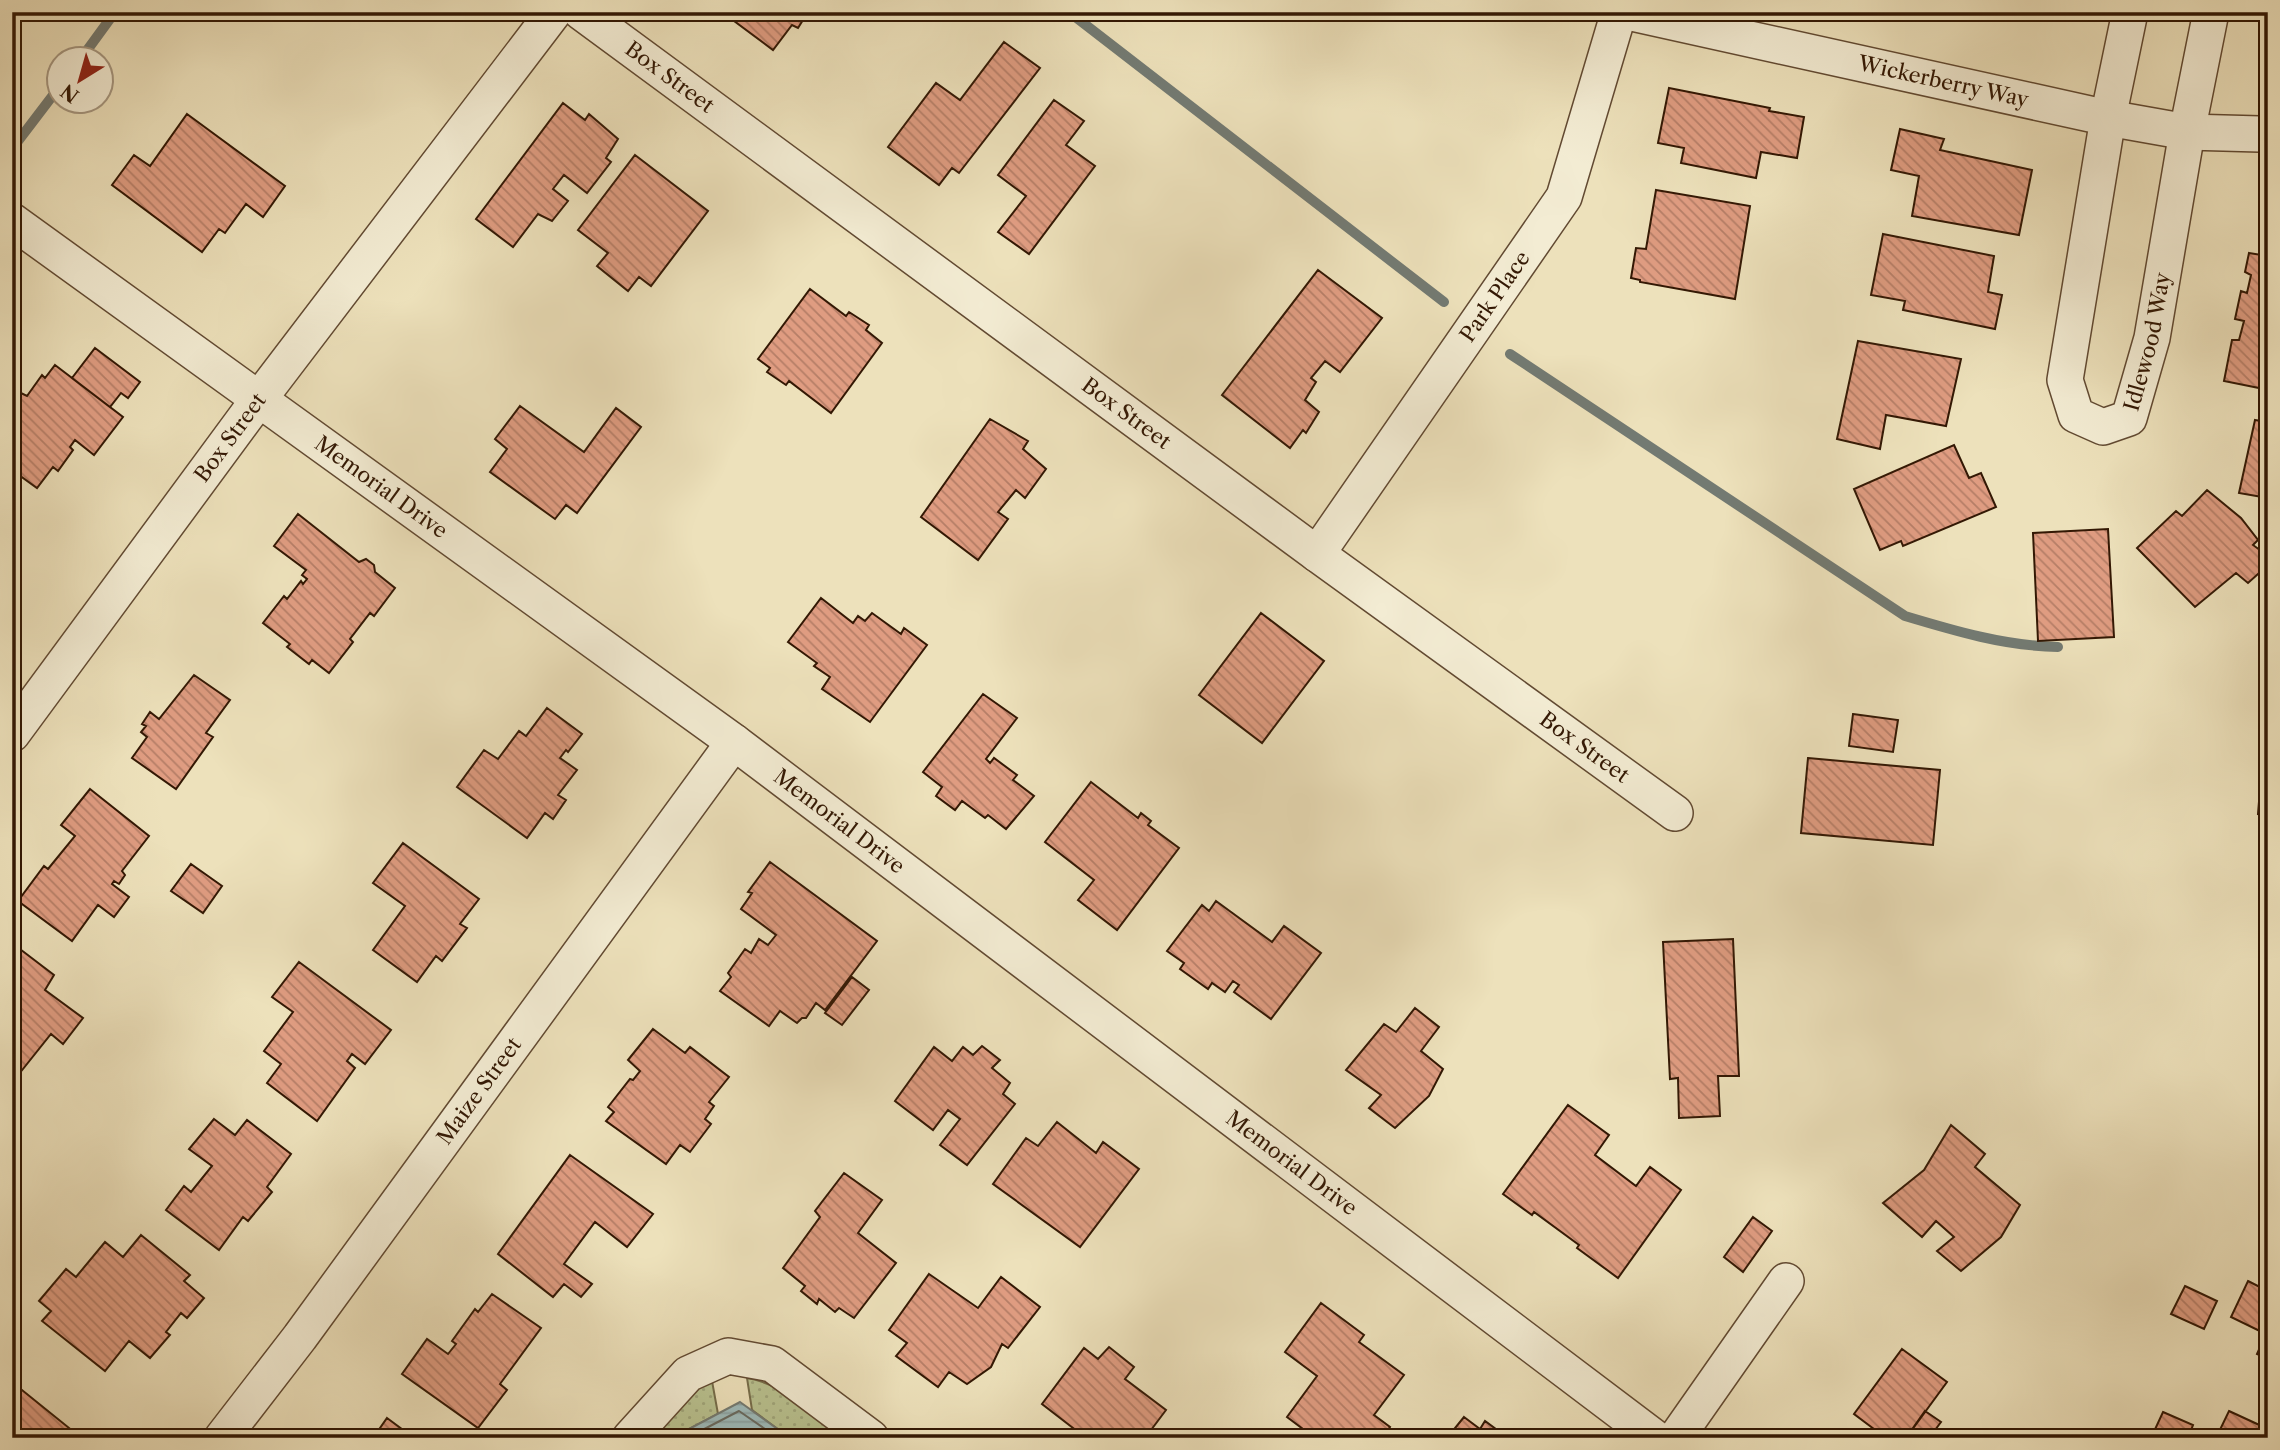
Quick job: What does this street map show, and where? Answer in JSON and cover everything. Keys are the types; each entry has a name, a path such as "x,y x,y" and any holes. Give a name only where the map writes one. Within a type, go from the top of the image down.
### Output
{"street":[{"name":"Box Street","path":"12,734 259,399 554,12"},
{"name":"Box Street","path":"581,12 1317,554 1675,813"},
{"name":"Park Place","path":"1317,554 1564,197 1619,12"},
{"name":"Wickerberry Way","path":"1627,12 2108,118 2187,132 2265,138"},
{"name":"Idlewood Way","path":"2130,12 2108,118 2065,380 2076,415 2103,427 2129,418 2152,338 2187,132 2211,12"},
{"name":"Memorial Drive","path":"12,221 733,742 1656,1438"},
{"name":"Maize Street","path":"222,1438 300,1337 733,742"},
{"path":"1676,1438 1786,1282"},
{"path":"630,1438 688,1374 728,1356 772,1364 871,1438"}],"green space":[{"path":"747,1378 761,1381 787,1394 812,1410 846,1438 790,1438 752,1410"},
{"path":"712,1381 718,1414 672,1438 656,1438 687,1395"}],"water":[{"path":"740,1402 790,1438 672,1438"}],"building":[{"path":"728,12 808,12 798,28 792,25 773,50 726,15"},
{"path":"1004,42 1040,68 959,173 952,168 939,185 888,147 936,83 960,100"},
{"path":"1669,88 1804,117 1797,158 1761,152 1756,178 1681,163 1684,148 1658,143"},
{"path":"1054,100 1084,121 1066,145 1095,166 1029,254 998,232 1026,196 998,175"},
{"path":"563,103 585,120 589,114 618,139 606,158 611,162 587,193 564,175 553,189 568,201 552,221 538,214 513,247 476,219"},
{"path":"187,114 285,186 263,217 246,204 225,233 219,229 202,252 112,185 134,155 150,166"},
{"path":"1900,129 1944,139 1940,150 2032,170 2019,235 1912,216 1919,176 1891,170"},
{"path":"635,155 708,211 651,286 639,277 628,291 597,266 608,253 578,230"},
{"path":"1656,190 1750,206 1735,299 1640,282 1631,278 1636,248 1646,249"},
{"path":"1883,234 1994,256 1988,292 2002,295 1995,329 1903,310 1905,301 1871,295"},
{"path":"2249,253 2268,256 2268,360 2264,389 2224,381 2232,340 2239,340 2244,321 2235,319 2241,291 2247,293 2251,275 2245,272"},
{"path":"1318,270 1382,318 1340,372 1325,361 1311,378 1316,382 1305,400 1319,412 1306,433 1303,430 1290,448 1222,395"},
{"path":"810,289 846,316 849,312 869,325 866,330 882,343 831,413 789,381 786,385 767,372 770,368 758,359"},
{"path":"1858,341 1961,359 1946,426 1886,415 1880,449 1837,439"},
{"path":"95,348 140,382 128,398 121,393 110,407 72,378"},
{"path":"55,365 123,417 94,455 75,440 70,447 73,450 58,471 53,467 37,488 12,470 12,404 21,393 27,396 42,375 45,378"},
{"path":"520,406 584,452 616,408 641,427 577,513 566,505 555,519 490,472 507,449 495,439"},
{"path":"990,419 1028,441 1023,449 1046,469 1025,498 1016,490 998,512 1008,519 978,560 921,517"},
{"path":"2255,420 2268,422 2268,498 2239,493"},
{"path":"1954,445 1969,478 1981,473 1996,507 1903,546 1901,541 1880,550 1854,489"},
{"path":"2207,490 2241,518 2258,540 2253,545 2268,556 2268,565 2248,583 2236,573 2195,607 2137,548 2176,511 2182,516"},
{"path":"298,514 359,562 366,559 374,565 375,572 395,588 374,616 370,613 350,639 353,642 329,673 312,660 309,664 287,647 290,644 263,623 284,596 287,599 301,581 303,584 307,579 302,575 306,570 274,546"},
{"path":"2108,529 2114,637 2038,641 2033,533"},
{"path":"821,598 853,623 858,616 865,621 872,613 901,634 904,628 927,645 870,722 822,689 830,677 814,666 817,663 788,642"},
{"path":"1261,613 1324,661 1262,743 1199,695"},
{"path":"194,675 230,700 206,733 213,737 176,789 132,758 147,737 141,732 146,726 142,724 150,712 159,719"},
{"path":"983,694 1017,718 986,759 990,763 994,758 1017,775 1013,780 1034,796 1006,829 988,815 985,818 962,801 955,810 936,796 942,787 923,772"},
{"path":"547,708 582,734 560,758 577,770 558,795 566,800 553,819 545,813 527,838 457,787 484,750 498,759 519,731 526,736"},
{"path":"1853,714 1898,720 1893,752 1849,746"},
{"path":"1808,758 1940,770 1933,845 1801,833"},
{"path":"2268,778 2268,815 2258,814 2260,789 2266,788"},
{"path":"1091,782 1138,818 1141,813 1151,821 1148,825 1179,848 1117,930 1078,900 1094,880 1045,842"},
{"path":"90,789 149,836 122,871 125,875 119,884 114,881 112,884 129,897 114,917 98,905 72,941 18,901 44,866 48,869 75,836 61,825"},
{"path":"403,843 479,899 460,924 467,928 442,961 436,956 417,982 373,950 405,906 373,883"},
{"path":"770,862 877,941 825,1010 816,1003 806,1018 797,1023 780,1011 769,1026 720,991 731,977 728,973 745,949 751,953 759,939 768,945 776,935 741,909 752,893 748,892"},
{"path":"191,864 222,886 203,913 171,891"},
{"path":"1216,901 1272,942 1284,926 1321,953 1271,1019 1234,992 1239,985 1233,981 1225,992 1212,983 1208,989 1180,969 1184,963 1167,951 1202,905 1209,911"},
{"path":"1733,939 1739,1076 1718,1076 1720,1116 1679,1118 1678,1078 1670,1079 1663,942"},
{"path":"12,943 54,975 45,990 83,1018 63,1044 51,1034 19,1074 12,1069"},
{"path":"299,962 391,1030 365,1064 352,1054 347,1061 355,1068 317,1121 267,1083 281,1064 264,1051 293,1012 272,997"},
{"path":"852,977 869,990 842,1025 825,1013"},
{"path":"1415,1008 1439,1027 1421,1051 1443,1069 1429,1096 1395,1128 1369,1108 1381,1095 1346,1070 1384,1024 1396,1032"},
{"path":"653,1029 685,1053 690,1047 729,1077 709,1102 714,1106 705,1119 711,1124 690,1152 680,1145 666,1164 606,1121 614,1112 608,1107 630,1079 633,1080 640,1071 628,1060"},
{"path":"982,1046 1000,1060 992,1068 1010,1083 1003,1094 1015,1104 967,1165 940,1145 960,1119 948,1110 933,1130 895,1101 934,1047 952,1061 963,1047 973,1055"},
{"path":"1568,1105 1609,1135 1595,1155 1636,1186 1650,1167 1681,1190 1618,1278 1534,1212 1532,1215 1503,1194"},
{"path":"214,1119 235,1135 247,1120 291,1154 267,1187 272,1192 248,1221 243,1217 219,1250 166,1210 184,1186 191,1192 212,1166 189,1149"},
{"path":"1057,1122 1096,1153 1103,1142 1139,1169 1080,1247 993,1184 1026,1138 1038,1146"},
{"path":"1951,1125 1985,1154 1975,1167 2020,1205 2001,1237 1961,1271 1937,1251 1954,1237 1936,1221 1922,1237 1883,1203 1924,1170"},
{"path":"570,1155 653,1214 627,1247 595,1222 564,1264 592,1284 581,1297 564,1284 553,1297 498,1254"},
{"path":"844,1173 882,1200 858,1233 896,1263 854,1318 839,1308 835,1312 819,1299 817,1304 801,1291 805,1286 783,1268 820,1217 815,1211"},
{"path":"1753,1217 1772,1231 1743,1272 1724,1257"},
{"path":"141,1235 190,1275 184,1281 204,1298 187,1318 181,1313 166,1332 170,1335 150,1358 129,1341 105,1371 42,1321 51,1311 39,1301 66,1269 76,1277 105,1242 123,1257"},
{"path":"929,1274 978,1308 1001,1277 1040,1307 1008,1348 1002,1344 991,1367 967,1384 949,1372 938,1387 896,1356 907,1343 889,1330"},
{"path":"2248,1281 2268,1291 2268,1359 2257,1354 2266,1334 2231,1317"},
{"path":"2185,1286 2217,1301 2204,1329 2171,1314"},
{"path":"492,1294 541,1328 500,1384 507,1390 478,1428 402,1374 427,1339 448,1354 456,1344 452,1341 475,1309 478,1312"},
{"path":"1321,1303 1364,1335 1359,1342 1404,1375 1374,1415 1390,1427 1382,1438 1315,1438 1287,1417 1317,1376 1285,1352"},
{"path":"1109,1347 1134,1367 1125,1379 1166,1410 1145,1438 1086,1438 1042,1404 1084,1348 1098,1359"},
{"path":"1902,1349 1947,1382 1906,1438 1886,1438 1854,1414"},
{"path":"12,1382 79,1436 12,1438"},
{"path":"1925,1411 1941,1422 1929,1438 1906,1438"},
{"path":"2229,1411 2268,1429 2268,1438 2216,1438"},
{"path":"2163,1412 2193,1425 2188,1438 2151,1438"},
{"path":"1464,1417 1480,1429 1485,1421 1508,1438 1447,1438"},
{"path":"387,1418 414,1438 373,1438"}],"waterway":[{"path":"90,46 115,12"},
{"path":"1069,12 1444,302"},
{"path":"12,149 46,104"},
{"path":"1510,354 1905,616 1999,641 2058,647"}]}
